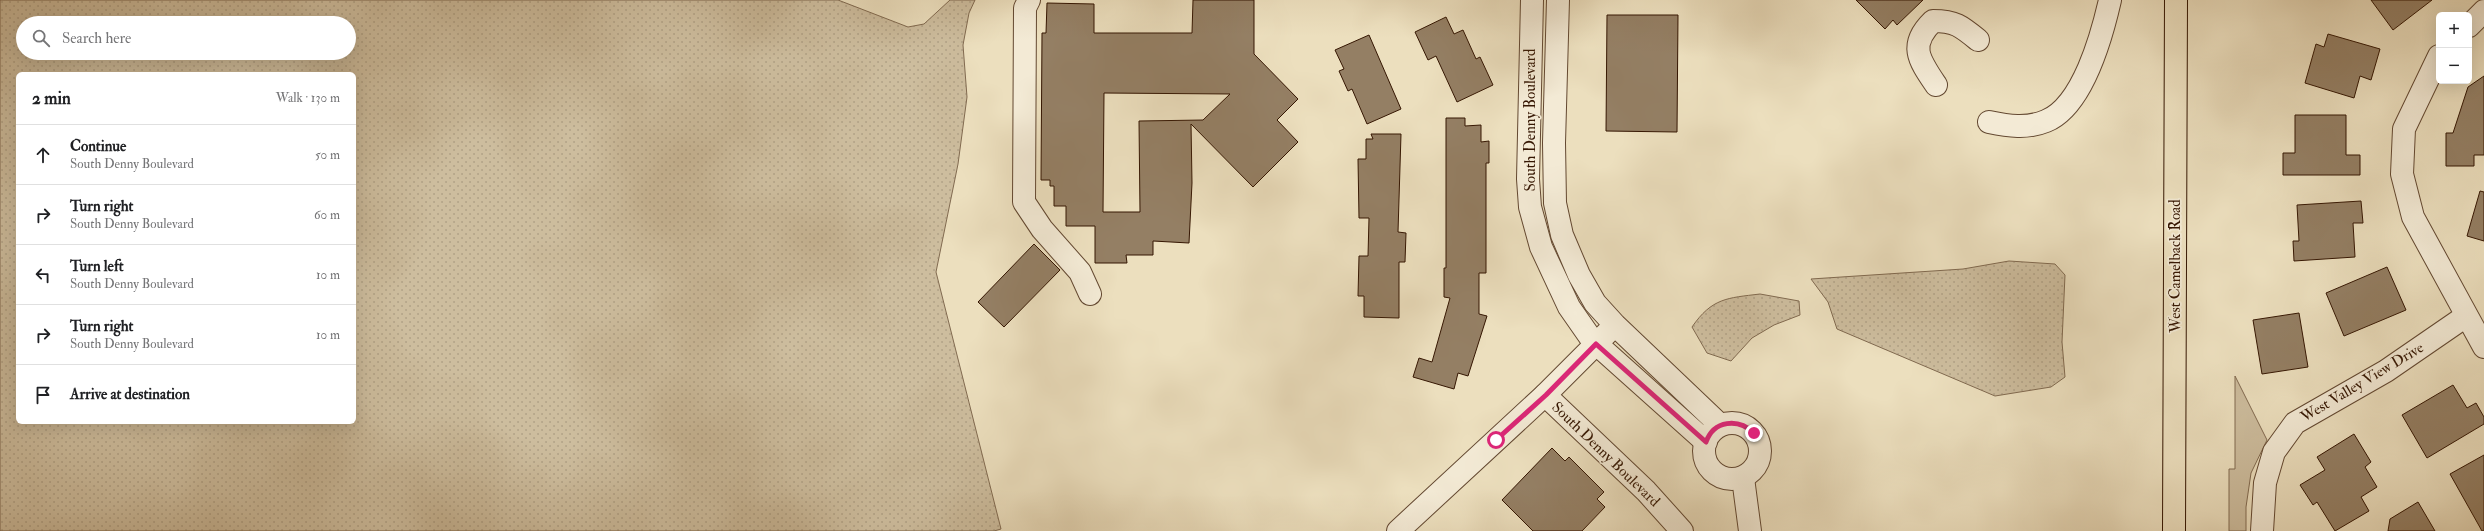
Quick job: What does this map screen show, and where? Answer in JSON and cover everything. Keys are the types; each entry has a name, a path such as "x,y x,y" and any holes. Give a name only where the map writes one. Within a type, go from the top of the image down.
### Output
{"main road":[{"name":"West Camelback Road","path":"2174,531 2176,0"}],"street":[{"path":"1029,0 1026,8 1024,202 1042,229 1080,272 1090,294"},
{"name":"South Denny Boulevard","path":"1532,0 1528,179 1530,207 1541,247 1554,279 1569,307 1596,344 1706,442"},
{"name":"South Denny Boulevard","path":"1558,0 1554,143 1555,203 1562,235 1579,275 1595,303 1615,325 1720,425"},
{"path":"1989,122 2014,126 2047,121 2070,101 2090,66 2103,30 2110,0"},
{"path":"2472,23 2484,12"},
{"path":"1936,85 1920,62 1917,43 1923,31 1933,21 1947,21 1957,24 1978,40"},
{"path":"2436,62 2404,129 2402,174 2413,217 2484,347"},
{"name":"West Valley View Drive","path":"2262,531 2265,483 2274,452 2295,423 2386,371 2466,316"},
{"name":"South Denny Boulevard","path":"1398,531 1546,395 1615,325"},
{"name":"South Denny Boulevard","path":"1546,395 1646,491 1682,531"},
{"path":"1729,422 1743,425 1754,433 1759,440 1761,449 1756,466 1743,478 1729,479 1714,472 1705,456 1706,442 1713,430 1720,425 1729,422"},
{"path":"1743,478 1750,531"}],"shaded area":[{"path":"0,0 838,0 908,27 924,24 950,0 975,0 969,13 963,45 967,97 958,164 936,272 1001,529 994,531 0,531"},
{"path":"2009,261 2055,264 2065,275 2062,342 2065,377 2051,387 1995,396 1837,329 1828,302 1811,279 1963,269"},
{"path":"1760,294 1799,301 1800,315 1774,325 1752,338 1731,361 1707,353 1692,327 1699,317 1706,310 1721,301"},
{"path":"2235,376 2267,440 2251,473 2246,507 2246,531 2229,531 2229,469 2235,469"}],"building":[{"path":"1193,0 1254,0 1254,54 1298,99 1277,120 1298,142 1253,187 1191,124 1192,183 1189,243 1153,241 1153,255 1126,255 1127,263 1095,263 1095,226 1066,226 1066,206 1054,206 1054,186 1050,186 1050,180 1041,180 1042,33 1046,33 1047,3 1094,4 1094,33 1192,33","holes":["1104,93 1230,94 1203,120 1139,121 1140,212 1103,212"]},
{"path":"1856,0 1923,0 1897,25 1893,20 1885,29"},
{"path":"2371,0 2432,0 2393,30"},
{"path":"1607,15 1678,15 1677,132 1606,131"},
{"path":"1446,17 1454,34 1463,30 1476,59 1480,57 1493,85 1457,102 1436,56 1428,60 1415,32"},
{"path":"2328,34 2380,49 2371,80 2360,76 2354,98 2305,83 2316,44 2324,47"},
{"path":"1369,35 1401,109 1367,124 1352,89 1348,91 1339,71 1344,69 1335,50"},
{"path":"2484,76 2484,155 2474,155 2474,166 2446,166 2446,133 2453,133 2468,87"},
{"path":"2295,115 2346,115 2346,155 2360,155 2360,175 2283,175 2283,153 2295,153"},
{"path":"1446,118 1465,118 1465,126 1481,125 1481,142 1489,141 1489,163 1486,163 1486,273 1479,273 1479,314 1487,316 1468,376 1458,373 1454,389 1413,377 1419,358 1432,362 1450,298 1444,297 1444,268 1446,268"},
{"path":"1371,134 1401,134 1398,232 1406,233 1405,262 1399,262 1399,318 1364,317 1364,296 1358,296 1359,256 1368,256 1369,218 1359,218 1358,159 1366,159 1366,139 1373,139"},
{"path":"2480,191 2484,192 2484,241 2467,236"},
{"path":"2361,201 2363,223 2353,223 2355,257 2294,261 2293,241 2299,241 2297,205"},
{"path":"1034,244 1060,270 1004,327 978,302"},
{"path":"2387,267 2406,310 2344,336 2326,293"},
{"path":"2299,313 2308,367 2262,374 2253,320"},
{"path":"2453,385 2467,408 2476,403 2484,417 2484,424 2427,458 2402,415"},
{"path":"2354,434 2371,462 2365,467 2377,487 2361,497 2369,511 2335,531 2317,502 2313,505 2300,485 2325,470 2317,457"},
{"path":"1552,448 1565,461 1569,457 1604,492 1597,499 1605,507 1582,531 1533,531 1502,500"},
{"path":"2484,455 2484,531 2482,531 2450,474"},
{"path":"2418,502 2435,531 2388,531 2390,519"}],"route":[{"path":"1496,440 1546,395 1596,344 1706,442 1713,430 1720,425 1729,422 1739,423 1754,433"}]}
